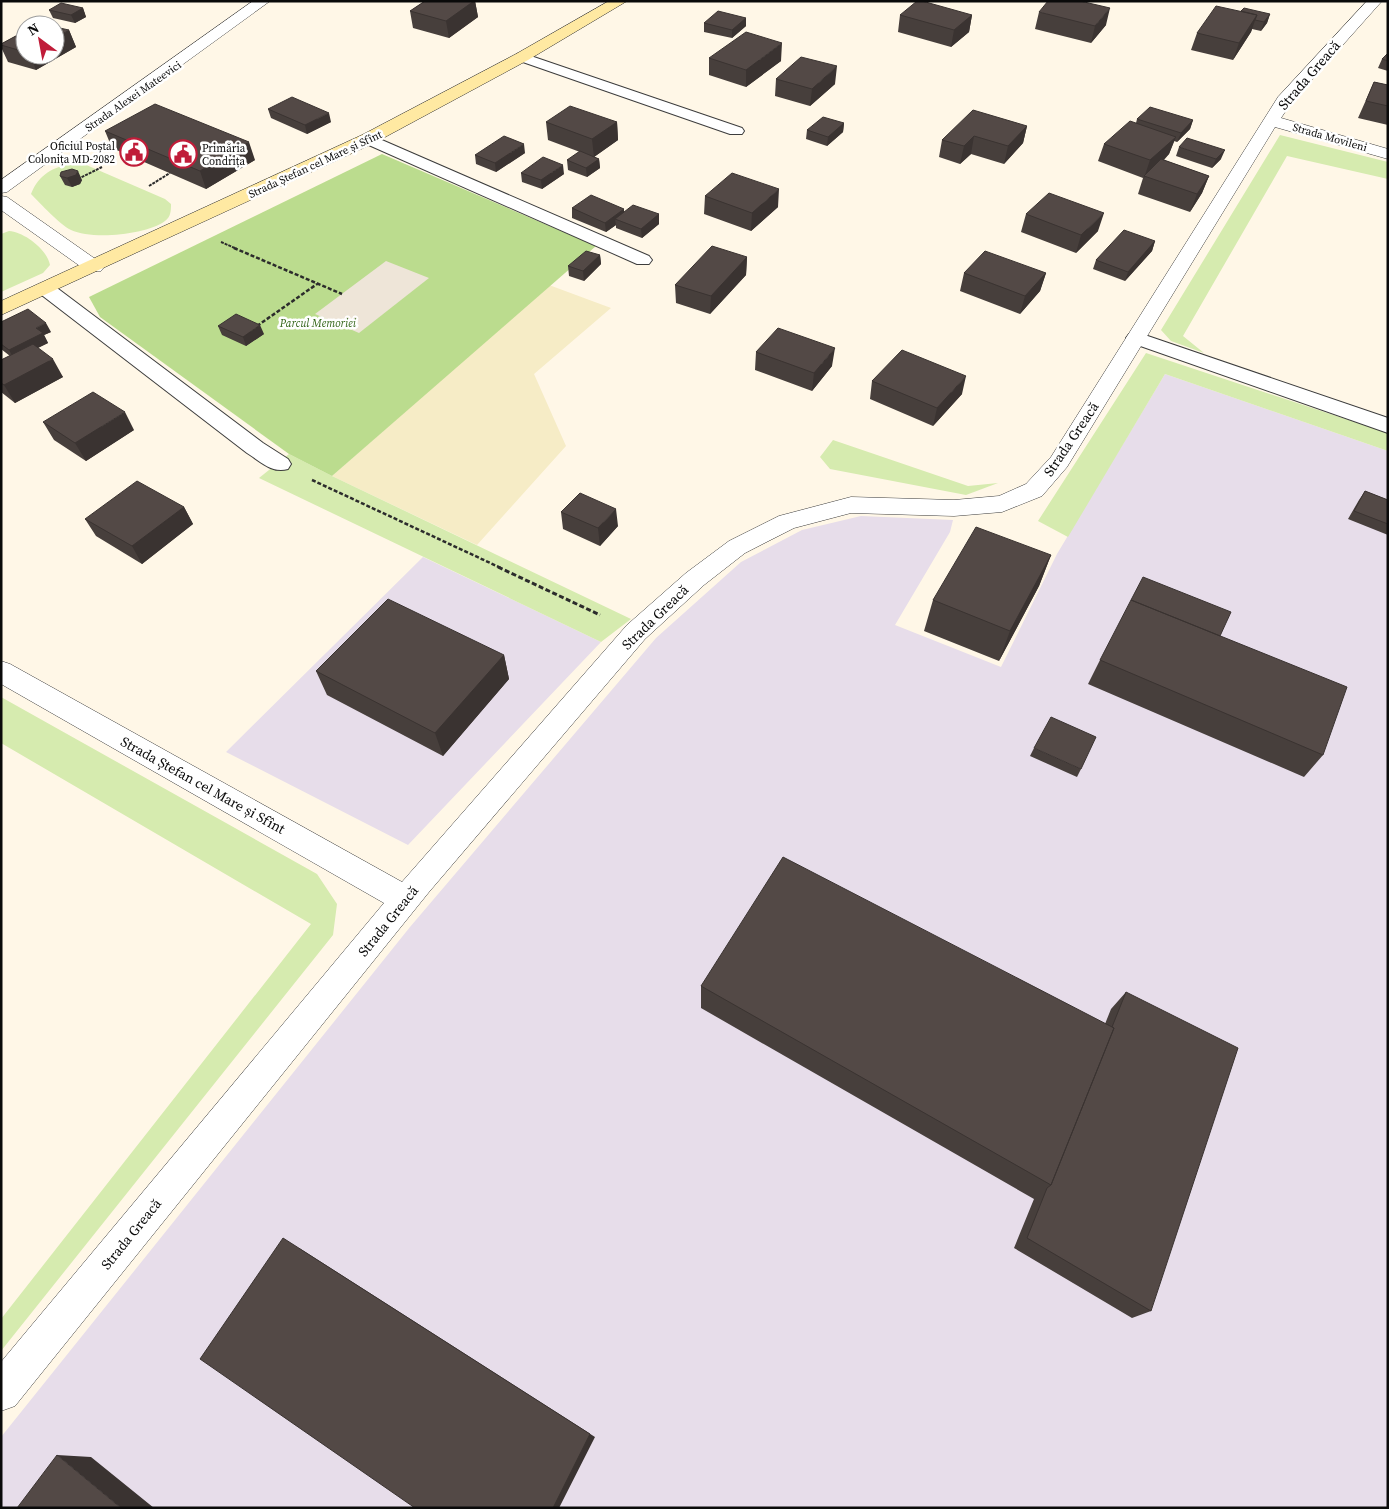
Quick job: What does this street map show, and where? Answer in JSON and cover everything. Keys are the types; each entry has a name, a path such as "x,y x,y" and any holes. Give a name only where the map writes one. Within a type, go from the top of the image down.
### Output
{"street":[{"name":"Strada Alexei Mateevici","path":"1,188 263,1"},
{"name":"Strada Ștefan cel Mare și Sfînt","path":"1,309 368,139 522,57 620,1"},
{"name":"Strada Greacă","path":"1,1392 405,899 636,632 695,579 737,547 787,522 851,505 954,508 1002,504 1034,490 1059,462 1284,100 1375,1"},
{"name":"Strada Movileni","path":"1272,121 1388,154"},
{"path":"6,212 94,267"},
{"name":"Strada Ștefan cel Mare și Sfînt","path":"1,671 405,899"}],"lane":[{"path":"522,57 736,131"},
{"path":"368,139 644,260"},
{"path":"46,289 280,464"},
{"path":"1136,338 1388,426"}],"path":[{"path":"149,186 170,173"},
{"path":"221,242 342,294"},
{"path":"253,329 317,284"},
{"path":"280,464 636,632"}],"shaded area":[{"path":"386,261 429,278 359,333 315,314"},
{"path":"549,285 611,308 534,374 566,446 477,545 332,476"},
{"path":"1165,374 1388,451 1388,1508 1,1508 1,1437 410,927 656,638 741,562 802,530 861,516 953,520 950,532 895,625 1001,667 1057,554"},
{"path":"423,557 601,642 408,845 226,752"}],"green space":[{"path":"1280,135 1388,162 1388,179 1287,156 1183,336 1204,353 1171,341 1161,330"},
{"name":"Parcul Memoriei","path":"382,154 596,246 332,476 289,454 100,317 89,297"},
{"path":"74,163 84,164 165,199 171,204 168,218 156,226 132,233 92,235 71,230 56,219 31,194 38,181 48,172"},
{"path":"9,231 21,234 34,242 40,247 50,265 43,273 1,292 1,234"},
{"path":"1146,353 1388,433 1388,451 1165,374 1068,537 1038,521"},
{"path":"833,440 968,486 998,483 966,495 830,469 820,457"},
{"path":"289,454 631,619 601,642 259,478"},
{"path":"1,697 317,874 337,904 333,935 1,1351 1,1319 311,924 1,743"}],"building":[{"path":"425,1 474,1 446,21 410,11"},
{"path":"917,1 972,15 954,30 900,15"},
{"path":"1048,1 1080,1 1110,8 1095,26 1039,12"},
{"path":"61,3 83,8 71,15 49,10"},
{"path":"1216,6 1257,15 1239,43 1197,33"},
{"path":"1244,8 1270,14 1264,22 1255,20 1257,15 1241,11"},
{"path":"718,11 746,18 732,30 704,23"},
{"path":"746,32 782,43 746,70 709,58"},
{"path":"15,36 15,49 1,44"},
{"path":"1388,53 1388,61 1382,59"},
{"path":"801,57 837,66 812,89 776,79"},
{"path":"1374,82 1388,85 1388,106 1366,101"},
{"path":"292,97 329,113 305,125 268,109"},
{"path":"155,104 249,142 200,171 105,131"},
{"path":"570,106 617,122 592,139 546,122"},
{"path":"1150,107 1193,120 1181,133 1137,119"},
{"path":"973,110 1027,126 1008,146 974,136 964,146 942,140"},
{"path":"823,117 844,123 828,137 807,130"},
{"path":"1130,121 1176,137 1150,160 1104,144"},
{"path":"504,136 524,144 495,163 475,155"},
{"path":"1187,138 1225,150 1216,159 1179,147"},
{"path":"580,151 599,159 586,168 567,160"},
{"path":"543,157 563,165 541,180 521,173"},
{"path":"1161,159 1209,176 1197,194 1144,176"},
{"path":"72,169 78,171 76,175 67,178 60,176 61,172"},
{"path":"732,173 779,189 752,213 705,196"},
{"path":"1049,193 1104,213 1081,235 1026,214"},
{"path":"591,195 624,209 605,223 572,208"},
{"path":"633,205 659,214 641,229 615,219"},
{"path":"1124,230 1155,241 1128,272 1096,260"},
{"path":"712,246 747,257 711,296 675,285"},
{"path":"586,251 600,255 583,271 568,266"},
{"path":"985,251 1046,273 1025,296 964,273"},
{"path":"28,309 46,323 36,328 43,333 9,350 1,344 1,322"},
{"path":"236,314 260,325 243,337 218,326"},
{"path":"778,328 835,348 814,373 756,352"},
{"path":"33,344 53,359 4,385 1,383 1,360"},
{"path":"902,350 966,376 937,408 872,381"},
{"path":"93,392 125,412 75,443 43,422"},
{"path":"137,481 184,507 132,546 85,519"},
{"path":"1365,491 1388,500 1388,524 1354,511"},
{"path":"580,493 616,509 598,528 561,512"},
{"path":"976,527 1051,555 1010,631 933,600"},
{"path":"1143,577 1231,612 1220,636 1131,600"},
{"path":"388,599 504,655 435,733 316,671"},
{"path":"1131,600 1347,687 1323,755 1100,660"},
{"path":"1051,717 1096,737 1081,769 1034,748"},
{"path":"783,857 1114,1028 1051,1185 701,986"},
{"path":"1126,992 1238,1048 1151,1311 1027,1238 1047,1188 1051,1185 1114,1028 1112,1027"},
{"path":"283,1238 590,1434 553,1508 415,1508 200,1359"},
{"path":"57,1455 121,1508 17,1508"}],"place":[{"name":"Oficiul Poștal Colonița MD-2082","path":"134,152"},
{"name":"Primăria Condrița","path":"183,154"}]}
